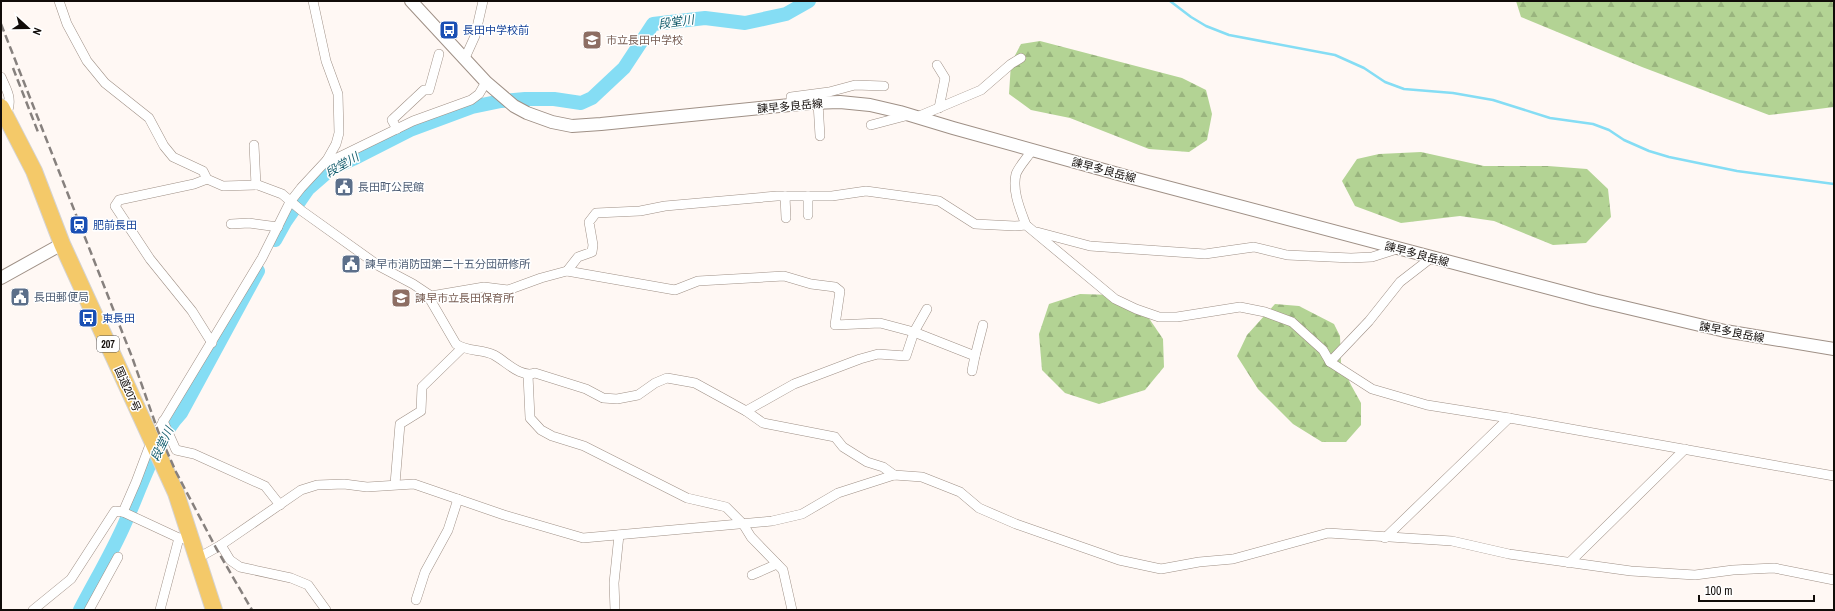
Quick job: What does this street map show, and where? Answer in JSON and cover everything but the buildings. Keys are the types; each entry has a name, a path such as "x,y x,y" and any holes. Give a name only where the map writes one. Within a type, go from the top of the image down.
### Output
{"highway":[{"name":"国道207号","path":"2,110 34,171 62,244 152,444 176,493 186,539 198,558 214,610"}],"main road":[{"name":"諫早多良岳線","path":"411,1 490,85 514,106 527,114 552,122 572,126 818,103 840,102 870,105 1397,249 1682,322 1725,331 1834,349"},
{"path":"1,278 62,244"}],"street":[{"path":"60,1 67,24 88,61 105,83 149,118 164,146 173,157 203,171 207,179 223,186 256,185 282,194 302,211 378,266 413,284 431,296 484,287 508,290 541,278 567,271 675,290 698,281 784,276 811,284 836,287 840,291 835,325 880,323 914,332 975,356"},
{"path":"123,512 163,421 212,343 262,258 291,202 301,188 327,160 336,144 339,133 338,94 326,61 313,1"},
{"path":"465,58 475,36 483,1"},
{"path":"397,129 392,120 393,118 424,90 428,90 439,54"},
{"path":"872,125 914,116 939,108 981,90 1011,64 1021,58"},
{"path":"937,65 945,78 939,108"},
{"path":"1,78 9,95 10,103 8,110 2,110"},
{"path":"327,160 334,160 413,121 471,100 490,85"},
{"path":"791,105 792,97 829,92 855,85 884,86"},
{"path":"818,103 820,136"},
{"path":"254,145 256,185"},
{"path":"1032,150 1016,174 1015,189 1026,225 1114,299 1136,309 1159,317 1177,317 1240,307 1265,312 1292,322 1323,350 1330,362 1372,389 1427,405 1509,418 1834,476"},
{"path":"207,179 194,184 119,200 115,206 150,259 192,311 212,343"},
{"path":"567,271 578,257 592,252 593,245 590,222 596,213 640,211 665,206 731,199 785,196 832,196 866,190 939,201 975,224 1015,226 1026,225"},
{"path":"785,196 786,218"},
{"path":"808,196 808,215"},
{"path":"231,224 249,223 278,227"},
{"path":"1034,232 1090,246 1205,254 1254,247 1287,255 1351,258 1372,257 1397,249"},
{"path":"1330,362 1369,321 1400,282 1431,258"},
{"path":"431,296 431,301 456,344 462,348 482,350 494,355 520,372 528,375 535,373 586,389 603,398 617,399 638,395 655,383 667,378 695,383 763,423 835,437 843,447 861,458 882,467 894,475"},
{"path":"746,412 794,384 860,359 878,354 906,356 914,332 928,309"},
{"path":"972,371 983,325"},
{"path":"395,484 400,424 421,411 422,387 462,348"},
{"path":"528,375 530,418 541,430 552,436 584,446 687,498 726,507 744,524 751,536 782,570 792,610"},
{"path":"1385,538 1509,418"},
{"path":"163,421 176,450 194,454 265,486 280,505"},
{"path":"1569,563 1685,450"},
{"path":"198,558 221,545 300,490 318,484 344,484 367,487 395,484 414,484 583,538 772,521 802,514 838,493 894,475 922,477 960,492 979,508 1016,524 1119,560 1161,569 1199,562 1233,559 1328,533 1385,538 1452,541 1509,554 1631,571 1695,575 1733,570 1774,568 1834,580"},
{"path":"416,600 425,572 448,530 458,499"},
{"path":"33,610 71,579 115,511 134,516 186,539 160,610"},
{"path":"615,610 614,583 619,535"},
{"path":"221,545 230,560 240,567 291,578 308,585 326,610"},
{"path":"90,610 118,557"},
{"path":"752,575 777,564"}],"green space":[{"path":"1516,1 1834,1 1834,107 1769,115 1642,67 1521,17"},
{"path":"1040,41 1182,78 1206,90 1212,114 1207,140 1189,152 1149,149 1070,118 1031,110 1009,94 1011,63 1021,44"},
{"path":"1421,152 1484,166 1548,166 1587,169 1608,189 1611,217 1586,243 1553,245 1494,221 1460,216 1401,223 1355,206 1342,181 1357,159 1379,154"},
{"path":"1080,294 1114,295 1144,311 1163,339 1164,367 1145,390 1099,404 1065,393 1042,370 1039,334 1049,304"},
{"path":"1275,304 1299,306 1334,324 1340,336 1341,363 1361,403 1361,425 1346,442 1322,442 1293,424 1258,389 1237,356 1247,335"}],"waterway":[{"name":"段堂川","path":"275,240 285,222 308,189 331,169 410,130 472,107 501,101 554,99 581,103 592,98 624,68 653,24 705,18 745,23 786,14 809,1"},
{"path":"1170,1 1206,26 1229,35 1335,55 1364,68 1385,82 1404,89 1453,93 1493,100 1550,118 1593,124 1609,130 1624,140 1649,151 1669,157 1737,171 1834,184"},
{"name":"段堂川","path":"80,610 120,534 156,451 172,424 181,413 258,271"}],"railway":[{"path":"1,24 132,357 158,431 176,472 216,548 252,610"},
{"path":"13,68 38,132"}],"place":[{"name":"長田中学校前","path":"449,30"},
{"name":"市立長田中学校","path":"592,40"},
{"name":"長田町公民館","path":"344,187"},
{"name":"肥前長田","path":"79,225"},
{"name":"諫早市消防団第二十五分団研修所","path":"351,264"},
{"name":"長田郵便局","path":"20,297"},
{"name":"諫早市立長田保育所","path":"401,298"},
{"name":"東長田","path":"88,318"}]}
